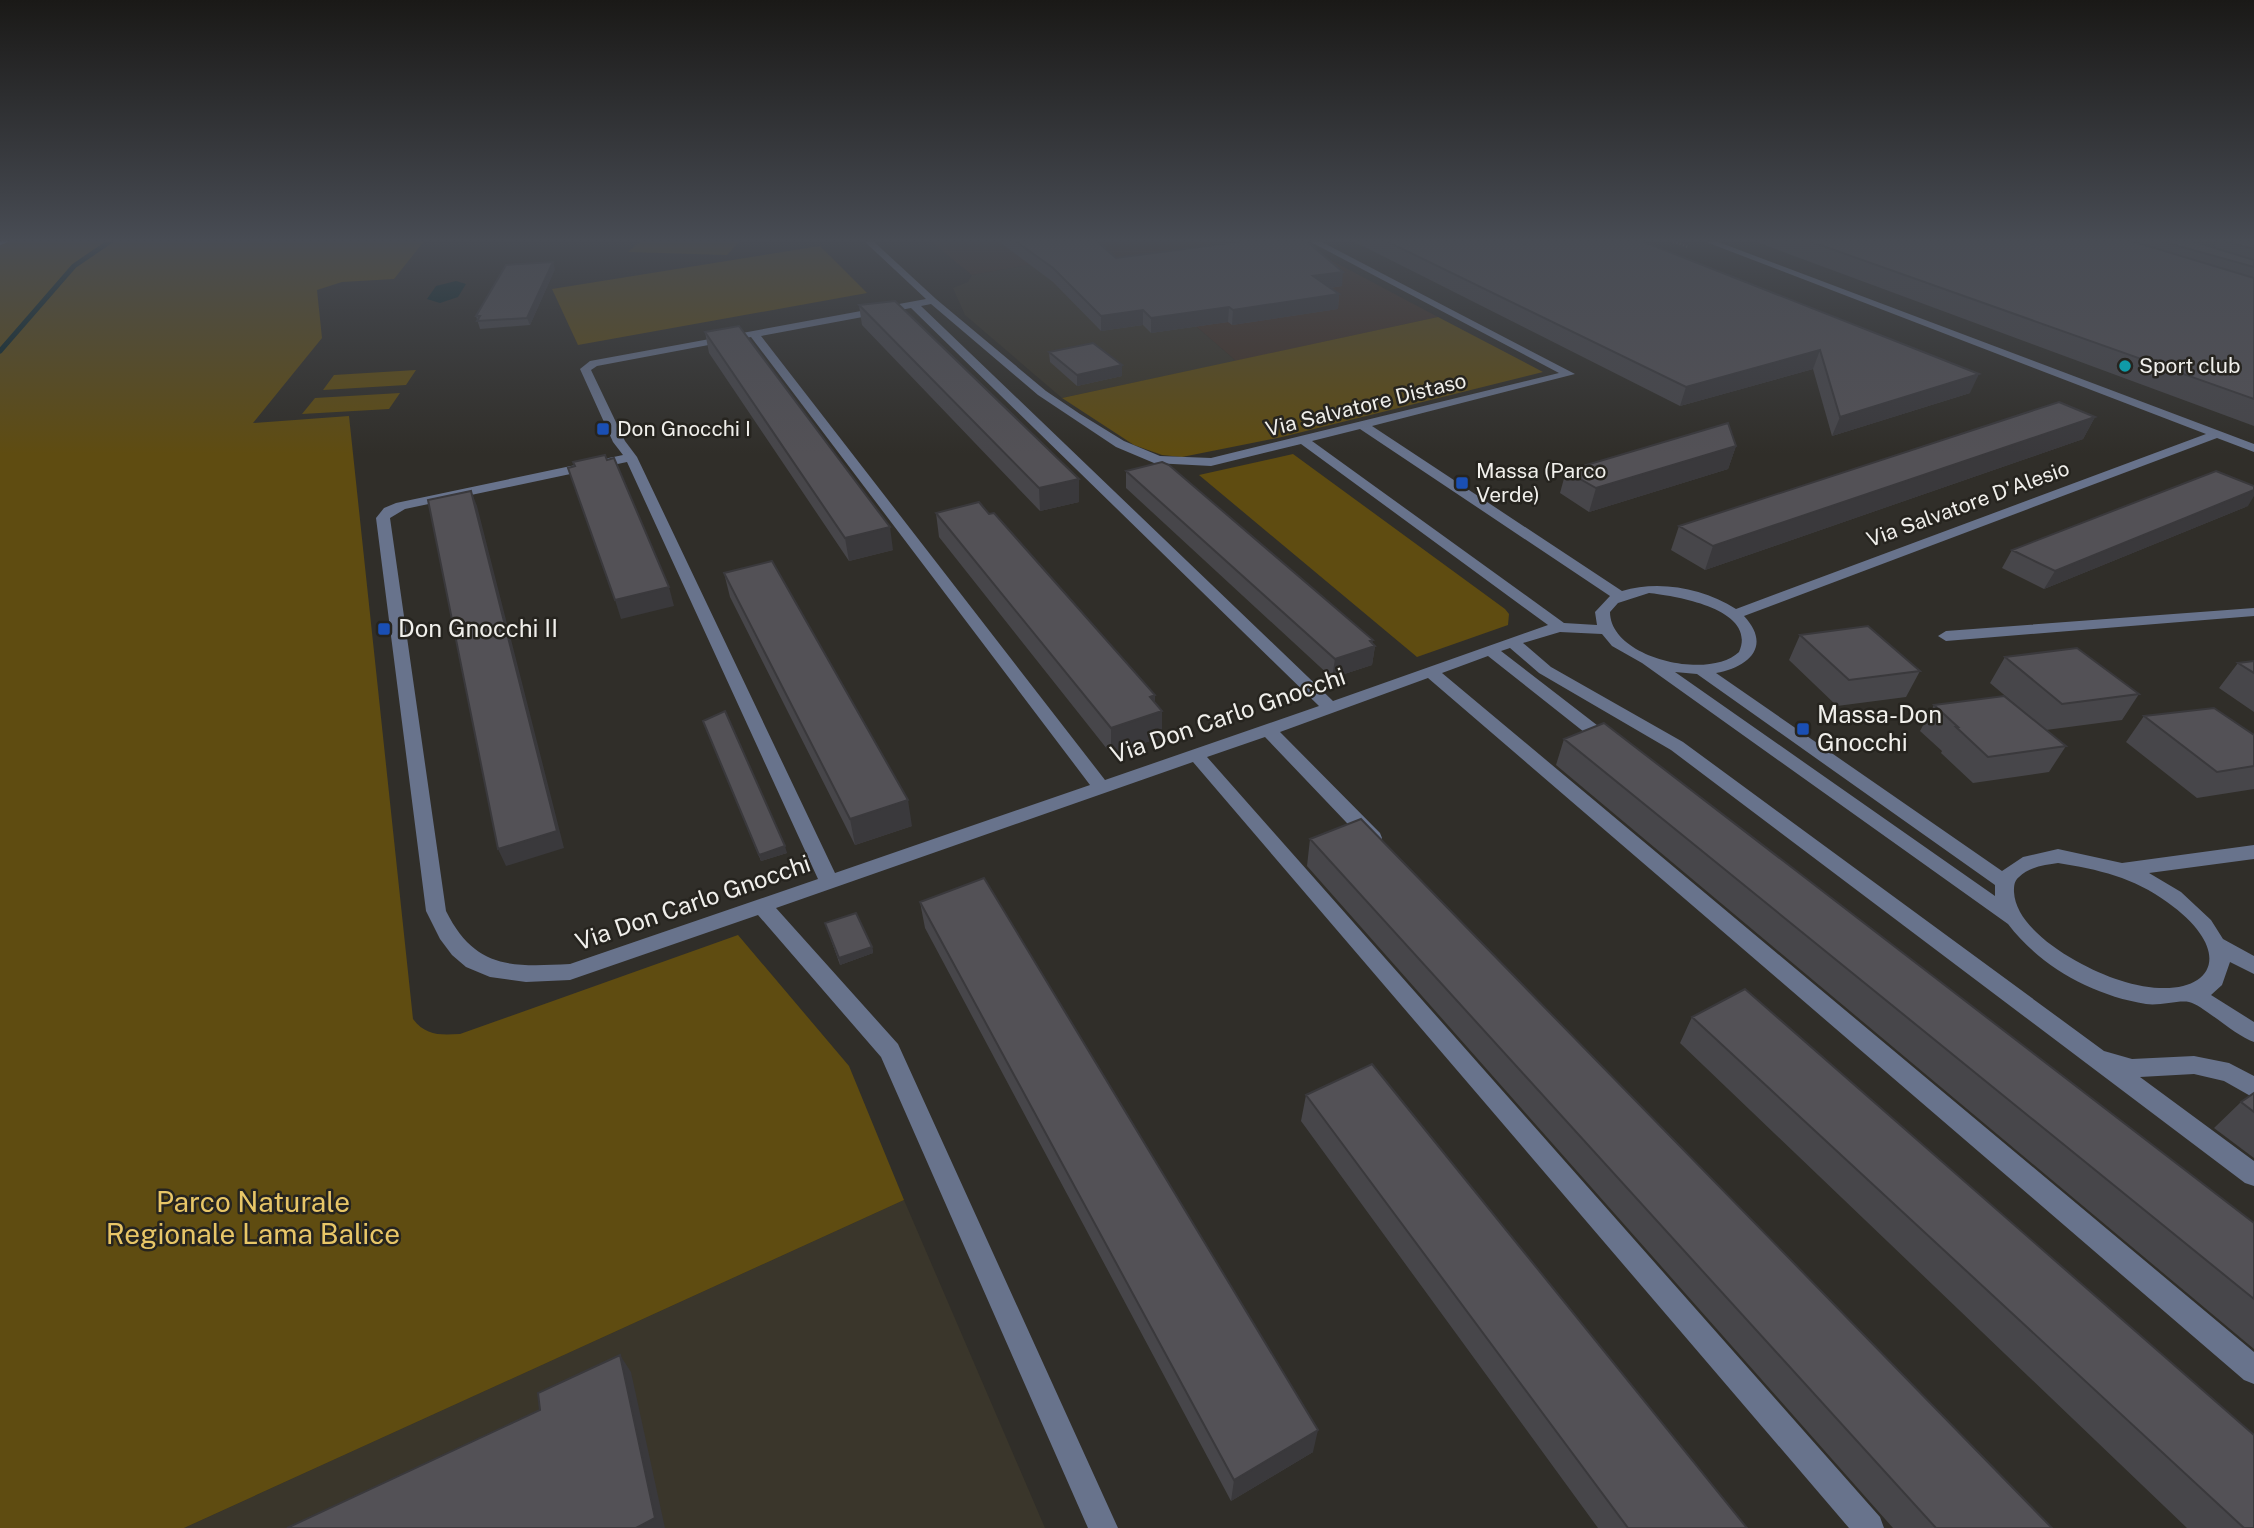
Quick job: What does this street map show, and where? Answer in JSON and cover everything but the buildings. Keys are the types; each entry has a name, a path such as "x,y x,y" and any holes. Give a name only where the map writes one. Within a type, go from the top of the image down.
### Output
{"street":[{"path":"829,881 631,457 614,430 585,369 587,366 875,311"},
{"path":"922,311 1330,706"},
{"name":"Via Salvatore Distaso","path":"945,311 1042,393 1120,444 1158,460 1211,462 1569,374 1448,311"},
{"path":"1894,311 2254,448"},
{"path":"754,334 1100,786"},
{"path":"1364,426 1618,595"},
{"name":"Via Salvatore D'Alesio","path":"1732,615 2218,434"},
{"path":"1305,440 1560,628"},
{"name":"Via Don Carlo Gnocchi","path":"631,457 401,506 389,511 383,518 436,911 445,934 475,964 514,976 570,972 1100,786 1268,730 1513,642 1560,628 1606,630"},
{"path":"1648,660 1701,670 1738,661 1748,651 1750,640 1745,627 1715,604 1671,590 1649,589 1618,595 1605,606 1602,618 1606,630 1616,641 1648,660 2014,919 2034,941 2061,963 2095,980 2142,994 2165,997 2193,994 2210,987 2219,975 2221,961 2217,944 2203,923 2181,903 2123,870 2089,860 2058,856 2032,859 2013,868 2004,882 2004,900 2014,919"},
{"path":"1946,636 2254,612"},
{"path":"1513,642 1545,670 1677,746 2090,1056 2254,1175"},
{"path":"1490,650 1621,752"},
{"path":"1701,670 2004,882"},
{"path":"1430,671 2254,1370"},
{"path":"1268,730 1394,859"},
{"path":"1195,754 1869,1528"},
{"path":"2123,870 2254,852"},
{"path":"761,905 890,1051 1103,1528"},
{"path":"2217,944 2254,966"},
{"path":"2193,994 2254,1033"},
{"path":"2090,1056 2132,1068 2194,1065 2229,1073 2254,1088"}],"shaded area":[{"path":"963,311 1179,311 1236,361 1062,398"},
{"path":"1179,311 1427,311 1438,317 1236,361"},
{"path":"904,1200 1045,1528 184,1528"}],"green space":[{"name":"Parco Naturale Regionale Lama Balice","path":"0,311 319,311 322,338 253,423 349,416 413,1019 428,1031 460,1034 738,935 849,1066 904,1200 184,1528 0,1528"},
{"path":"562,311 765,311 578,345"},
{"path":"1438,317 1543,372 1282,437 1182,457 1162,455 1134,445 1062,398"},
{"path":"416,370 406,385 323,390 334,375"},
{"path":"400,393 389,409 302,414 315,398"},
{"path":"1293,454 1505,609 1509,614 1508,625 1417,657 1199,475"}],"waterway":[{"path":"0,351 35,311"}],"place":[{"name":"Sport club","path":"2125,366"},
{"name":"Don Gnocchi I","path":"603,429"},
{"name":"Massa (Parco Verde)","path":"1462,483"},
{"name":"Don Gnocchi II","path":"384,629"},
{"name":"Massa-Don Gnocchi","path":"1803,729"}]}
